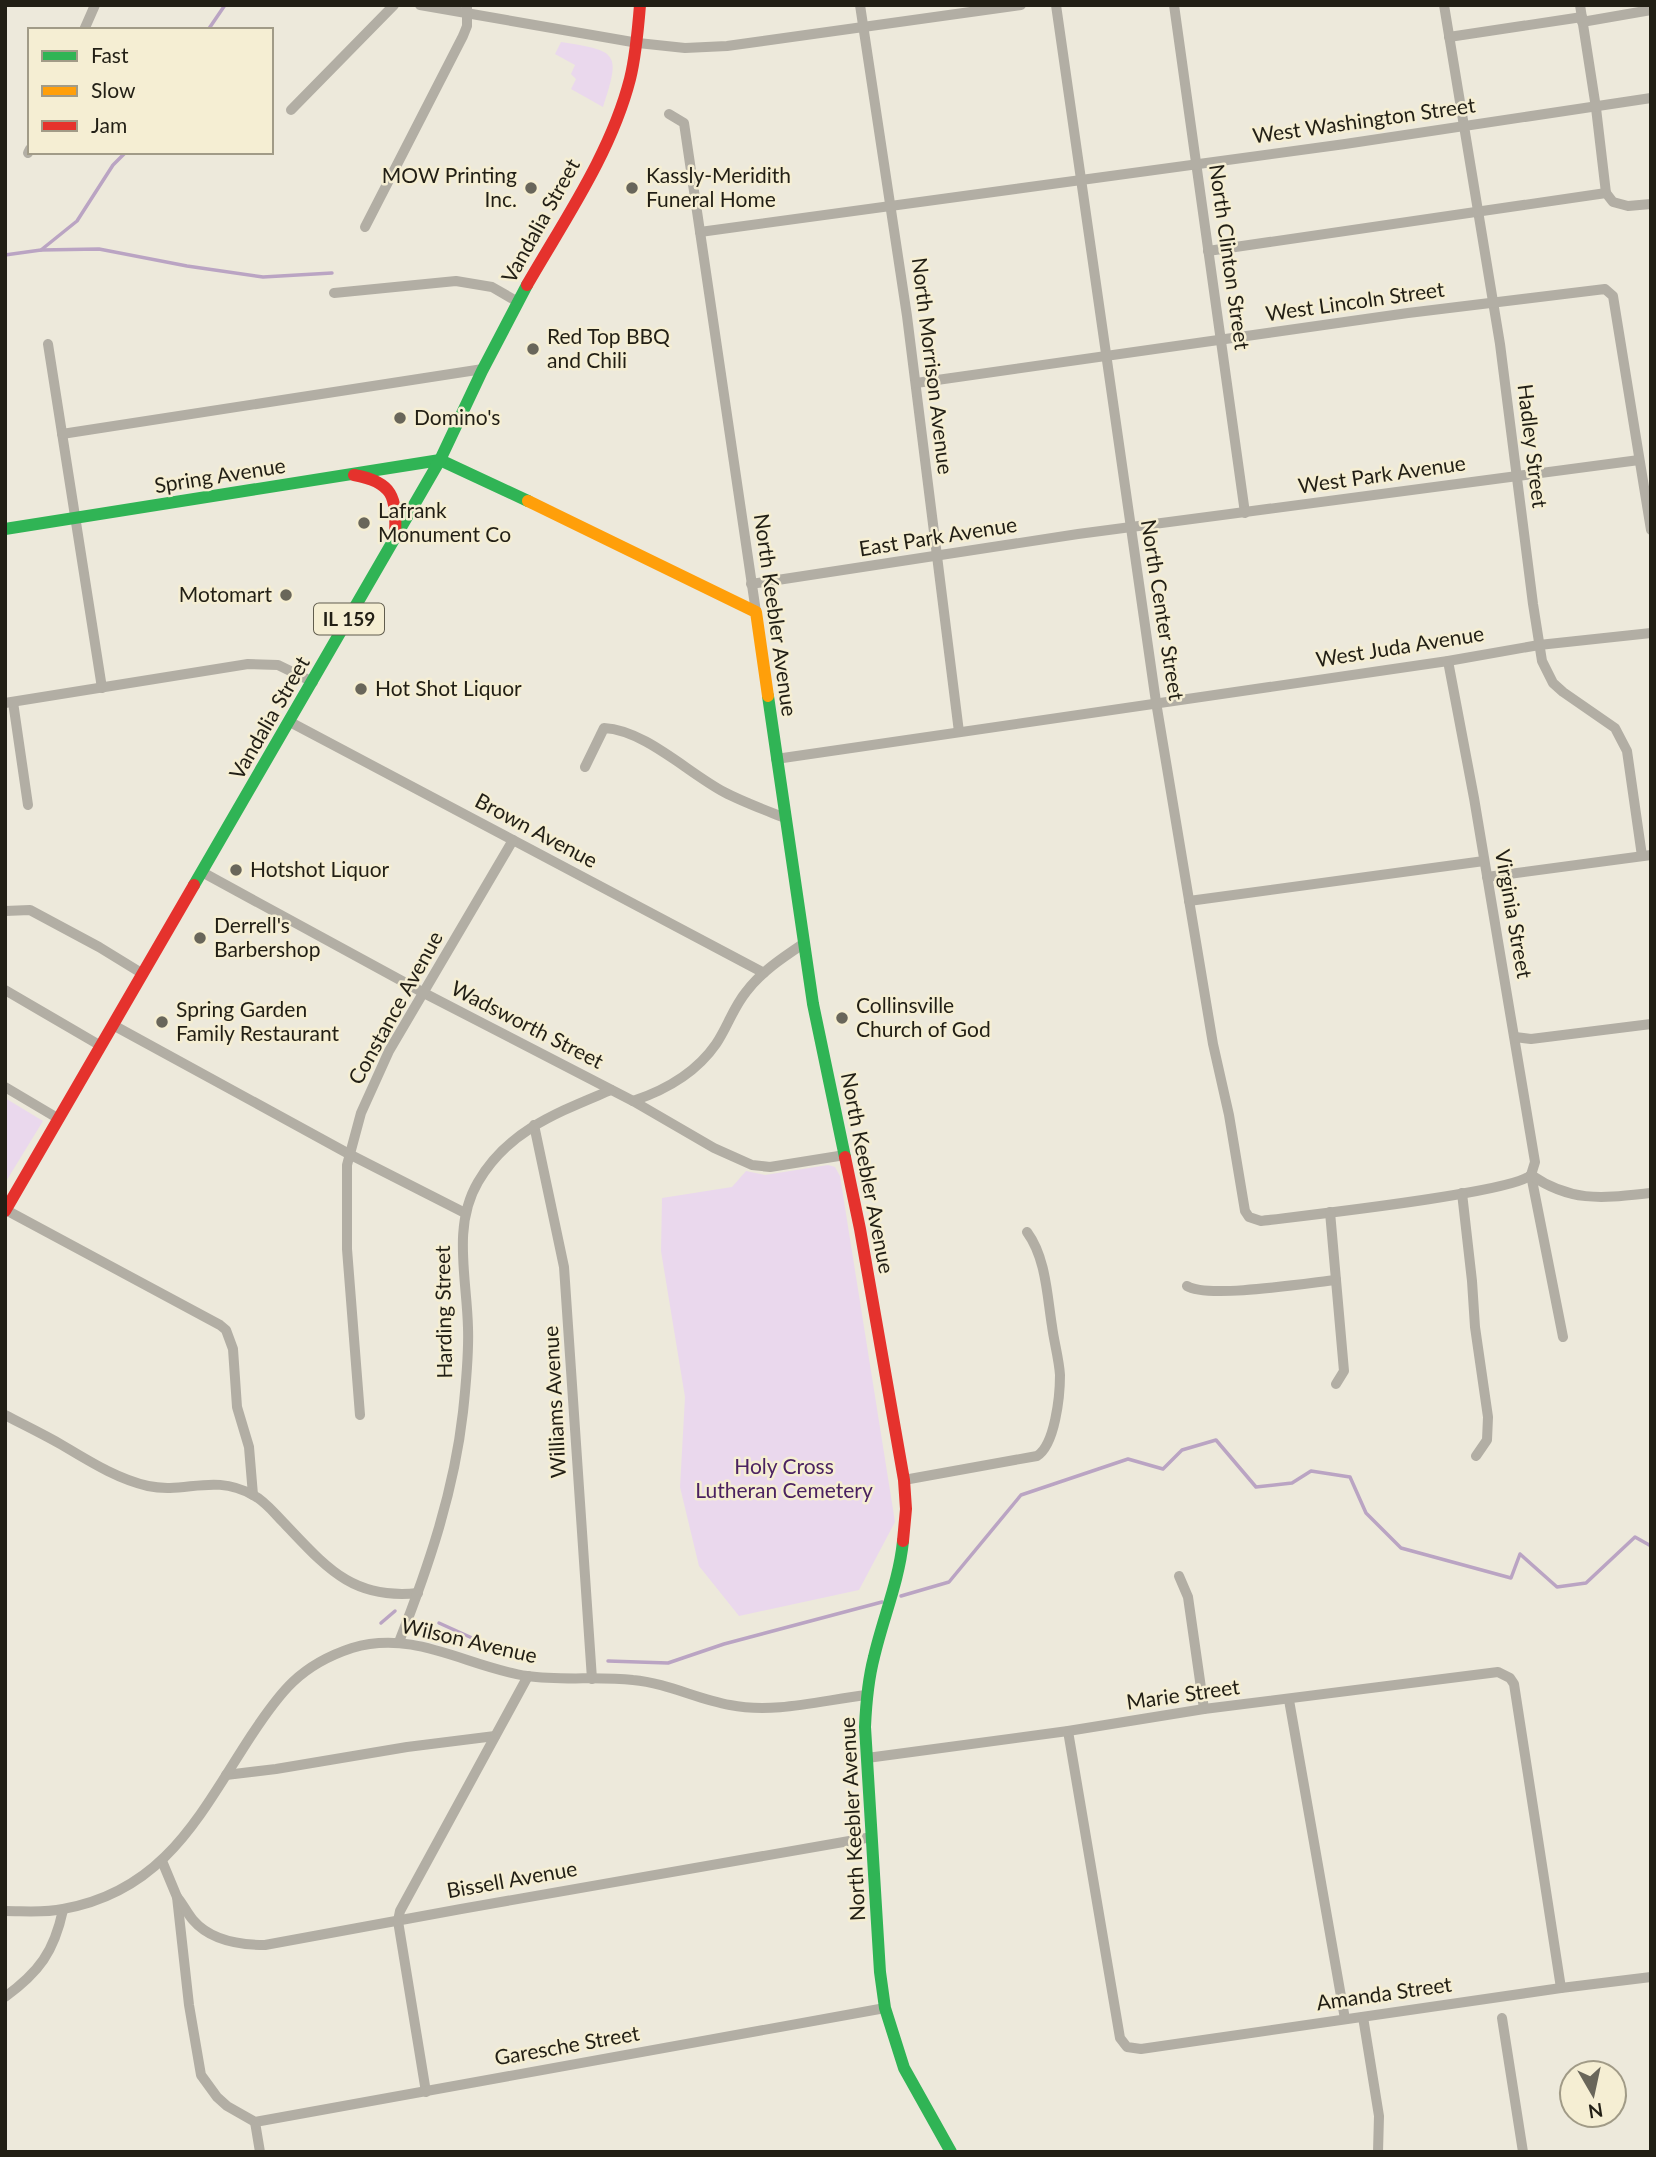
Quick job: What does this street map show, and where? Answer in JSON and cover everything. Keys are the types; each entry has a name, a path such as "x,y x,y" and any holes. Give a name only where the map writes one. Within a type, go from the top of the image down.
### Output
{"street":[{"path":"85,28 95,5"},
{"path":"291,110 394,5"},
{"path":"420,5 467,9 638,43 685,48 1021,5"},
{"name":"Vandalia Street","path":"6,1210 440,460 483,369 616,123 632,78 638,43 640,5"},
{"name":"North Morrison Avenue","path":"860,5 916,383 958,732"},
{"name":"North Center Street","path":"1056,5 1156,702 1213,1044 1229,1115 1245,1211 1249,1217 1261,1221 1329,1212"},
{"name":"North Clinton Street","path":"1174,5 1245,513"},
{"name":"Hadley Street","path":"1444,5 1493,302 1542,661 1553,682 1563,692 1615,728 1623,740 1628,751 1646,856"},
{"path":"1580,5 1606,193 1613,202 1629,206 1651,204"},
{"path":"365,227 463,36 467,26 467,9"},
{"path":"1449,37 1651,10"},
{"name":"West Washington Street","path":"700,232 1651,99"},
{"name":"North Keebler Avenue","path":"668,114 684,123 803,944 875,1309 904,1480 901,1563 873,1659 865,1727 880,1972 885,2008 904,2068 951,2152"},
{"path":"1208,251 1606,193"},
{"path":"334,293 456,281 492,287 518,302"},
{"name":"West Lincoln Street","path":"916,383 1493,302 1605,289 1613,296 1639,460"},
{"path":"48,344 102,688"},
{"path":"62,434 483,369"},
{"path":"440,460 600,534 756,612"},
{"name":"Spring Avenue","path":"5,529 440,460"},
{"path":"1639,460 1651,530"},
{"name":"West Park Avenue","path":"1130,528 1639,460"},
{"path":"354,475 373,477 387,486 397,519 395,537"},
{"name":"East Park Avenue","path":"751,584 1130,528"},
{"name":"West Juda Avenue","path":"776,759 1539,645 1651,632"},
{"name":"Virginia Street","path":"1448,660 1515,1037 1535,1162 1531,1175 1563,1337"},
{"path":"28,804 9,703 258,663 285,667 313,682"},
{"name":"Brown Avenue","path":"290,722 764,973"},
{"path":"585,767 604,728 617,729 648,744 725,793 785,818"},
{"name":"Constance Avenue","path":"360,1415 347,1249 349,1154 374,1079 388,1051 513,840"},
{"path":"1487,877 1646,856"},
{"path":"1189,901 1484,861"},
{"name":"Wadsworth Street","path":"202,872 424,993 633,1101 714,1147 760,1167 845,1155"},
{"path":"5,911 30,910 143,974"},
{"path":"633,1101 672,1085 703,1060 716,1044 743,995 764,973 803,944"},
{"path":"5,990 101,1046"},
{"path":"1515,1037 1531,1039 1651,1024"},
{"path":"113,1025 349,1154 466,1213"},
{"path":"5,1087 59,1119"},
{"name":"Harding Street","path":"399,1642 418,1593 446,1501 463,1416 468,1331 462,1250 466,1213 477,1184 489,1165 534,1125 575,1103 611,1090"},
{"name":"Williams Avenue","path":"534,1125 564,1267 592,1679"},
{"path":"1336,1384 1344,1371 1329,1212 1462,1193 1520,1182 1531,1175 1574,1196 1651,1193"},
{"path":"1462,1193 1477,1351 1489,1417 1486,1440 1476,1457"},
{"path":"6,1210 226,1330 233,1349 237,1408 249,1447 253,1495"},
{"path":"904,1480 1037,1456 1047,1447 1059,1395 1060,1373 1041,1260 1035,1242 1027,1232"},
{"path":"1187,1286 1192,1289 1217,1290 1336,1280"},
{"path":"5,1415 91,1463 148,1486 178,1487 211,1483 233,1487 253,1495 327,1568 341,1578 370,1591 386,1594 418,1593"},
{"path":"1179,1576 1188,1597 1204,1709"},
{"name":"Wilson Avenue","path":"5,1911 63,1910 106,1897 143,1877 185,1837 278,1696 300,1675 334,1655 355,1648 399,1642 442,1650 494,1669 528,1676 631,1679 751,1708 770,1708 867,1695"},
{"name":"Marie Street","path":"867,1758 1068,1731 1204,1709 1498,1672 1505,1674 1514,1684 1561,1987"},
{"path":"426,2092 398,1921 400,1911 528,1676"},
{"path":"1289,1700 1345,2019"},
{"name":"Amanda Street","path":"1068,1731 1115,2013 1124,2045 1141,2049 1561,1987 1651,1977"},
{"path":"226,1774 495,1736"},
{"name":"Bissell Avenue","path":"177,1897 194,1922 221,1939 250,1945 277,1943 872,1837"},
{"path":"162,1861 177,1897 189,2005 201,2075 227,2106 255,2122 260,2152"},
{"path":"5,1997 31,1978 45,1960 57,1936 63,1910"},
{"name":"Garesche Street","path":"255,2122 885,2008"},
{"path":"1363,2017 1379,2116 1378,2152"},
{"path":"1502,2018 1523,2152"}],"green space":[{"path":"561,42 593,48 610,57 613,64 612,74 603,107 571,89 576,79 571,74 575,65 555,54"},
{"path":"5,1098 43,1121 5,1183"},
{"name":"Holy Cross Lutheran Cemetery","path":"828,1165 835,1167 840,1176 895,1522 859,1590 739,1616 699,1566 680,1487 685,1397 661,1251 662,1198 732,1187 746,1171 765,1175"}],"waterway":[{"path":"209,28 225,5"},
{"path":"5,255 41,250 77,221 113,165 124,154"},
{"path":"41,250 99,249 263,277 332,273"},
{"path":"901,1596 949,1582 1021,1495 1128,1459 1163,1469 1182,1450 1216,1440 1256,1487 1292,1483 1311,1471 1350,1477 1366,1513 1401,1548 1511,1578 1520,1554 1557,1587 1586,1583 1635,1537 1651,1546"},
{"path":"608,1661 668,1663 724,1644 882,1602"},
{"path":"381,1623 395,1611"},
{"path":"439,1623 503,1652"}],"traffic: fast":[{"path":"194,885 440,460 527,285"},
{"path":"5,529 440,460 528,501"},
{"path":"768,696 813,1004 845,1157"},
{"path":"903,1541 872,1666 865,1718 880,1972 885,2008 904,2068 951,2152"}],"traffic: slow":[{"path":"528,501 756,612 768,696"}],"traffic: jam":[{"path":"527,285 586,185 622,106 632,70 640,5"},
{"path":"354,475 377,482 390,493 395,510 395,534"},
{"path":"5,1211 194,885"},
{"path":"845,1157 904,1480 906,1509 903,1541"}],"place":[{"name":"MOW Printing Inc.","path":"531,188"},
{"name":"Kassly-Meridith Funeral Home","path":"632,188"},
{"name":"Red Top BBQ and Chili","path":"533,349"},
{"name":"Domino's","path":"400,418"},
{"name":"Lafrank Monument Co","path":"364,523"},
{"name":"Motomart","path":"286,595"},
{"name":"Hot Shot Liquor","path":"361,689"},
{"name":"Hotshot Liquor","path":"236,870"},
{"name":"Derrell's Barbershop","path":"200,938"},
{"name":"Collinsville Church of God","path":"842,1018"},
{"name":"Spring Garden Family Restaurant","path":"162,1022"}]}
